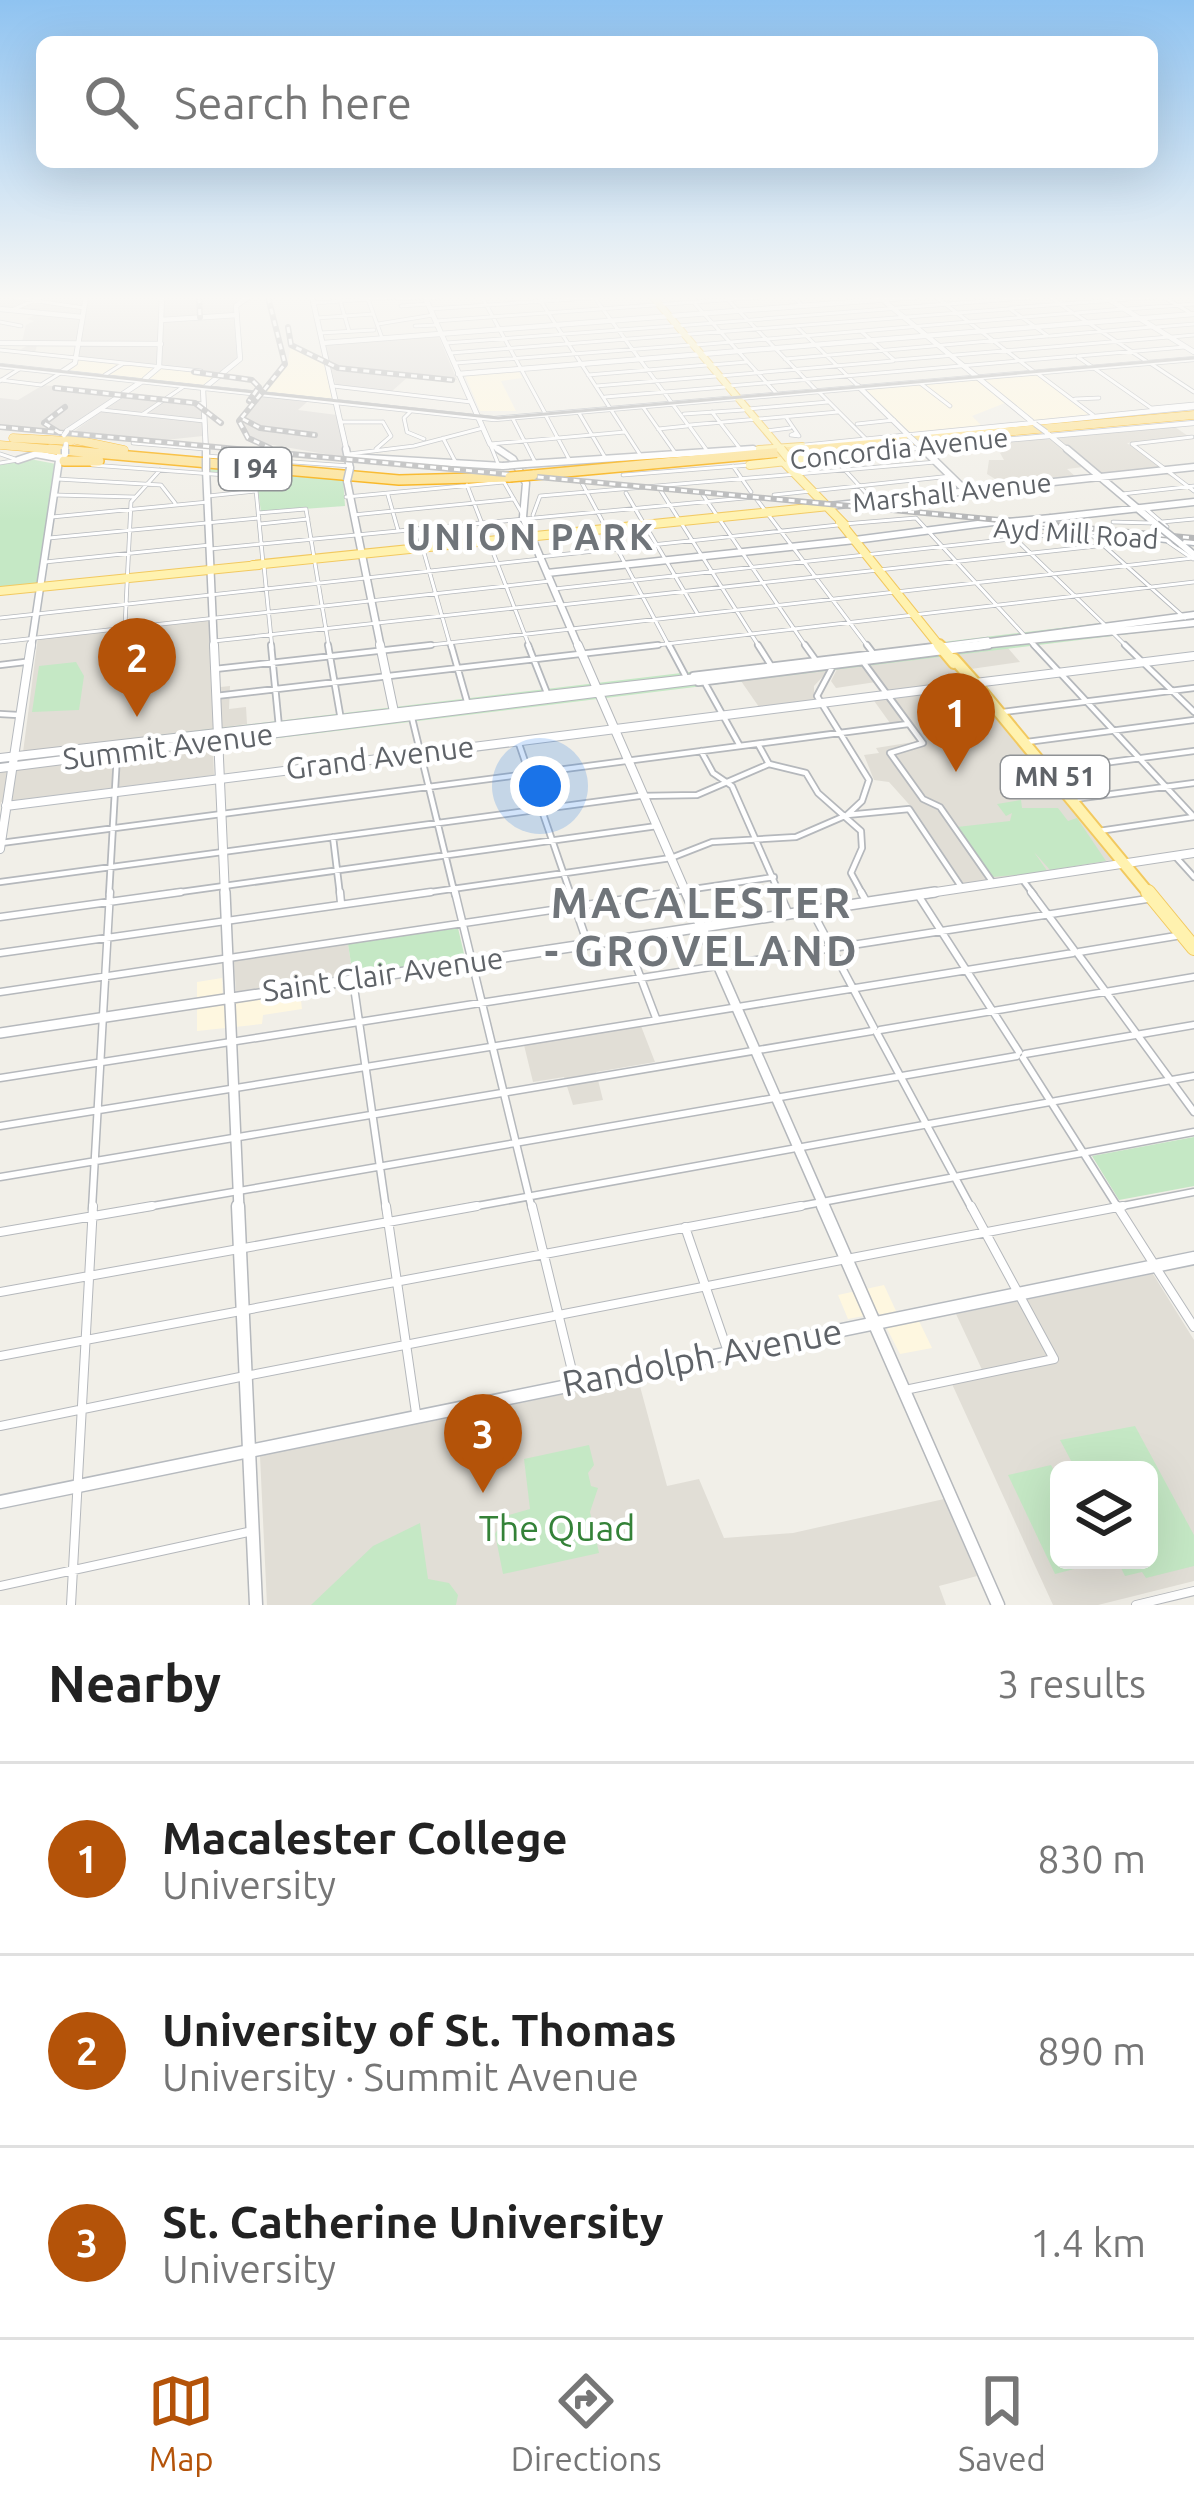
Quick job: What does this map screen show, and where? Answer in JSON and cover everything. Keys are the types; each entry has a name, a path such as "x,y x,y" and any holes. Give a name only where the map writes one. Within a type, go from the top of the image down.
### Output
{"highway":[{"name":"I 94","path":"575,466 1194,413"},
{"name":"I 94","path":"0,444 160,465 405,481 1175,419 1194,413"},
{"path":"1055,420 1175,419"},
{"path":"924,448 1034,426"},
{"path":"798,446 1011,432"},
{"path":"832,456 1011,432"},
{"path":"0,444 67,437 173,458"},
{"name":"I 94","path":"0,444 401,478 506,473"},
{"path":"0,444 28,458"},
{"path":"575,466 737,450"},
{"path":"672,457 778,453"},
{"path":"64,460 160,465"},
{"path":"575,466 754,464"}],"main road":[{"name":"MN 51","path":"715,372 766,430 778,453"},
{"name":"MN 51","path":"755,419 778,453 827,506 968,681 1189,934 1194,948"},
{"path":"754,464 798,446"},
{"name":"Concordia Avenue","path":"778,453 832,456"},
{"name":"Marshall Avenue","path":"0,591 827,506"},
{"name":"MN 51","path":"1024,743 1124,864"}],"street":[{"path":"0,380 41,385 62,372"},
{"path":"70,372 478,418 673,404"},
{"path":"72,372 205,388 224,372"},
{"path":"105,375 110,372"},
{"path":"152,372 67,437 0,846 908,724"},
{"path":"330,372 350,455 346,497 394,715"},
{"path":"484,372 458,374 506,473 998,1605"},
{"path":"522,372 575,466 641,456 737,450 778,453"},
{"path":"586,372 641,456"},
{"path":"588,375 625,372"},
{"path":"649,372 708,452"},
{"path":"603,398 768,372"},
{"path":"799,372 866,439"},
{"path":"842,372 967,491"},
{"path":"595,386 656,381 767,383 895,372"},
{"path":"907,372 950,406"},
{"path":"971,372 1194,556"},
{"path":"683,414 791,405 859,387 1035,372 1093,415"},
{"path":"1099,372 1152,409"},
{"path":"1163,372 1194,392"},
{"path":"758,373 776,393"},
{"path":"333,386 471,402"},
{"path":"143,415 183,387"},
{"path":"205,388 256,1605"},
{"path":"337,403 478,418 776,393 821,395"},
{"path":"123,394 203,404"},
{"path":"736,398 821,395"},
{"path":"1072,400 1099,398"},
{"path":"791,405 800,413"},
{"path":"643,407 672,457"},
{"path":"798,446 1034,426 1152,409 1194,413"},
{"path":"100,410 204,422"},
{"path":"341,422 383,422 397,410"},
{"path":"408,433 404,418 410,412"},
{"path":"712,412 737,450"},
{"path":"658,429 838,412"},
{"path":"579,413 606,459"},
{"path":"766,430 794,431 787,417"},
{"path":"513,418 531,469"},
{"path":"1175,419 1192,437"},
{"name":"Concordia Avenue","path":"832,456 1175,419"},
{"path":"854,424 893,421"},
{"path":"383,422 391,435"},
{"path":"350,455 483,428"},
{"path":"490,444 625,432"},
{"path":"382,448 391,435 408,433 430,440"},
{"path":"441,437 455,464"},
{"path":"1192,437 1132,444 1192,488"},
{"path":"133,443 350,467"},
{"path":"490,444 501,451 526,493 521,514"},
{"path":"924,448 946,451"},
{"path":"350,455 506,473"},
{"path":"832,456 866,493"},
{"path":"0,463 28,458 64,460"},
{"path":"534,516 537,497 660,490 936,462"},
{"name":"Concordia Avenue","path":"623,475 754,464"},
{"path":"52,517 130,510 180,505 256,491 266,478 160,465 134,496 130,510 123,579 125,626"},
{"path":"734,466 751,491"},
{"name":"Marshall Avenue","path":"827,506 1194,467"},
{"path":"687,471 698,486"},
{"path":"346,497 467,485 506,473"},
{"path":"774,495 951,476"},
{"path":"57,479 166,487 170,500 180,505"},
{"path":"582,483 611,528 616,548 668,644 740,746"},
{"path":"467,485 548,696"},
{"path":"1120,494 1192,488"},
{"path":"429,489 435,507"},
{"path":"660,490 770,664"},
{"path":"256,491 280,729"},
{"path":"625,492 698,615"},
{"path":"388,493 398,530"},
{"path":"55,495 134,496"},
{"path":"703,495 714,518 732,536 817,661"},
{"path":"45,562 482,522 521,514 755,497 874,654"},
{"path":"351,515 514,499"},
{"path":"550,581 626,565 1194,502"},
{"path":"49,538 259,518 305,509 341,721"},
{"path":"0,618 914,517 1194,817"},
{"path":"259,518 308,519"},
{"path":"1113,523 1159,525 1194,519"},
{"path":"1182,520 1194,529"},
{"name":"Ayd Mill Road","path":"968,527 1001,521 1194,543"},
{"path":"1005,524 1194,712"},
{"name":"Ayd Mill Road","path":"957,529 1005,524 1194,543"},
{"path":"417,528 469,706"},
{"path":"0,642 506,585 635,581 1016,538 1091,534 1191,621"},
{"path":"214,641 1154,539 1174,543 1194,556"},
{"path":"215,669 1194,556"},
{"path":"216,696 1194,582"},
{"name":"Summit Avenue","path":"1028,639 1105,626 1191,621"},
{"name":"Summit Avenue","path":"947,651 1191,621"},
{"name":"Summit Avenue","path":"696,679 992,642"},
{"name":"Summit Avenue","path":"0,758 15,761 992,642"},
{"name":"Summit Avenue","path":"863,661 874,654"},
{"name":"Grand Avenue","path":"6,806 1194,656"},
{"path":"0,665 31,661"},
{"name":"Summit Avenue","path":"696,679 770,664 817,661 832,665"},
{"path":"863,661 892,694 922,743 890,753 920,795 943,812 994,884"},
{"path":"0,953 671,858 712,842 813,833 862,801 869,780 820,703 817,690 832,665"},
{"path":"996,709 1194,688"},
{"name":"Summit Avenue","path":"394,715 412,717 469,706"},
{"path":"0,717 22,715"},
{"path":"412,717 575,1383"},
{"path":"1024,743 1194,720"},
{"path":"518,741 588,944"},
{"path":"758,744 770,764"},
{"path":"71,1605 117,749"},
{"path":"701,751 713,773 730,784 789,914"},
{"path":"1049,771 1194,751"},
{"name":"Summit Avenue","path":"0,768 15,761"},
{"path":"0,882 542,809 697,795 770,764 803,771 826,800 848,814 863,840 852,878 868,902"},
{"path":"1071,800 1194,783"},
{"path":"848,814 909,809 962,888"},
{"path":"1100,831 1194,817"},
{"path":"0,916 657,826"},
{"path":"333,837 342,904"},
{"name":"Saint Clair Avenue","path":"0,1034 1194,854"},
{"path":"1175,856 1194,877"},
{"path":"0,992 774,877"},
{"path":"1022,879 1194,1112"},
{"path":"918,895 1194,1327"},
{"path":"0,1078 1153,898"},
{"path":"812,911 1054,1359 905,1390"},
{"path":"0,1126 1189,934"},
{"path":"626,939 657,1019"},
{"path":"0,1177 1194,977"},
{"path":"353,980 416,1415"},
{"path":"0,1232 1194,1025"},
{"path":"0,1292 1194,1076"},
{"path":"0,1356 1194,1132"},
{"path":"0,1426 1194,1192"},
{"path":"685,1227 728,1352"},
{"name":"Randolph Avenue","path":"0,1502 1194,1258"},
{"path":"0,1586 253,1531"},
{"path":"1136,1605 1194,1591"},
{"path":"1180,1594 1185,1605"}],"shaded area":[{"path":"85,372 217,375 203,385"},
{"path":"281,372 327,372 334,399 261,391"},
{"path":"332,372 454,372 457,380 409,376 391,392 336,386"},
{"path":"519,372 522,378 501,381 516,411 480,411 465,375"},
{"path":"1035,374 1089,415 1035,420 983,379"},
{"path":"975,379 1005,403 972,416 982,426 911,433 865,389"},
{"path":"43,385 121,394 64,432 0,426 0,398 18,400"},
{"path":"124,395 202,404 203,436 165,440 73,432"},
{"path":"257,395 307,402 298,410 337,415 349,458 255,442 241,423"},
{"path":"1175,427 1188,436 1127,443 1174,478 1154,469 1102,475 1091,466 1067,469 1076,477 1005,485 987,474 989,460 1004,460 1000,453 1011,448 1004,440"},
{"path":"209,619 211,688 230,686 229,709 246,707 247,724 212,729 214,775 1,802 0,807 0,772 21,768 38,637"},
{"path":"1008,648 1020,662 957,671 1112,860 964,884 915,811 889,782 874,780 864,755 879,753 876,748 926,740 911,721 890,723 872,698 885,696 876,682 836,688 831,681 837,669"},
{"path":"829,670 814,686 814,700 759,707 741,681"},
{"path":"348,944 353,976 236,992 234,961"},
{"path":"222,978 223,1002 300,992 302,1009 263,1015 262,1024 197,1031 197,1007 205,998 197,999 197,982"},
{"path":"641,1026 655,1062 596,1072 603,1100 573,1105 564,1077 533,1082 524,1045"},
{"path":"1153,1274 1194,1340 1194,1581 1098,1605 1053,1605 952,1384 985,1376 956,1314"},
{"path":"884,1285 902,1324 919,1321 932,1348 900,1354 879,1313 848,1319 838,1295"},
{"path":"638,1379 667,1486 699,1479 724,1538 793,1533 944,1499 977,1576 939,1586 946,1605 267,1605 260,1456"}],"green space":[{"path":"30,459 56,464 38,585 0,589 0,463"},
{"path":"209,468 343,478 345,506 261,512 258,490 268,477 210,472"},
{"path":"1194,612 1194,626 0,772 0,754"},
{"path":"76,662 84,676 79,710 32,712 39,666"},
{"path":"1021,800 1022,808 1058,808 1068,821 1077,818 1106,861 1050,870 1034,852 1048,872 993,877 957,827 1010,821 1012,813 1006,816 997,804"},
{"path":"458,928 465,958 353,976 348,944"},
{"path":"1194,1137 1194,1186 1119,1200 1092,1156"},
{"path":"1135,1426 1154,1461 1071,1461 1060,1440"},
{"name":"The Quad","path":"589,1445 594,1465 588,1473 591,1486 598,1488 590,1512 599,1553 503,1574 495,1534 505,1516 530,1509 524,1459"},
{"path":"1050,1465 1050,1563 1008,1475"},
{"path":"1158,1468 1194,1535 1194,1566 1146,1578 1142,1572 1125,1576 1122,1569 1158,1569"},
{"path":"420,1523 428,1579 449,1583 458,1595 456,1605 311,1605 373,1546"}],"tram line":[{"path":"65,372 498,418 1033,372"}],"railway":[{"path":"194,372 252,380 259,387 249,401"},
{"path":"270,448 248,438 239,421 279,372"},
{"path":"375,372 452,380"},
{"path":"55,388 195,403 221,423"},
{"path":"59,433 44,423 65,407"},
{"path":"243,419 260,428 315,435"},
{"path":"0,427 59,433"},
{"path":"59,433 1194,538"}],"place":[{"name":"University of St. Thomas","path":"137,717"},
{"name":"Macalester College","path":"956,772"},
{"name":"St. Catherine University","path":"483,1493"}],"district":[{"name":"UNION PARK","path":"531,537"},
{"name":"MACALESTER - GROVELAND","path":"702,927"}]}
